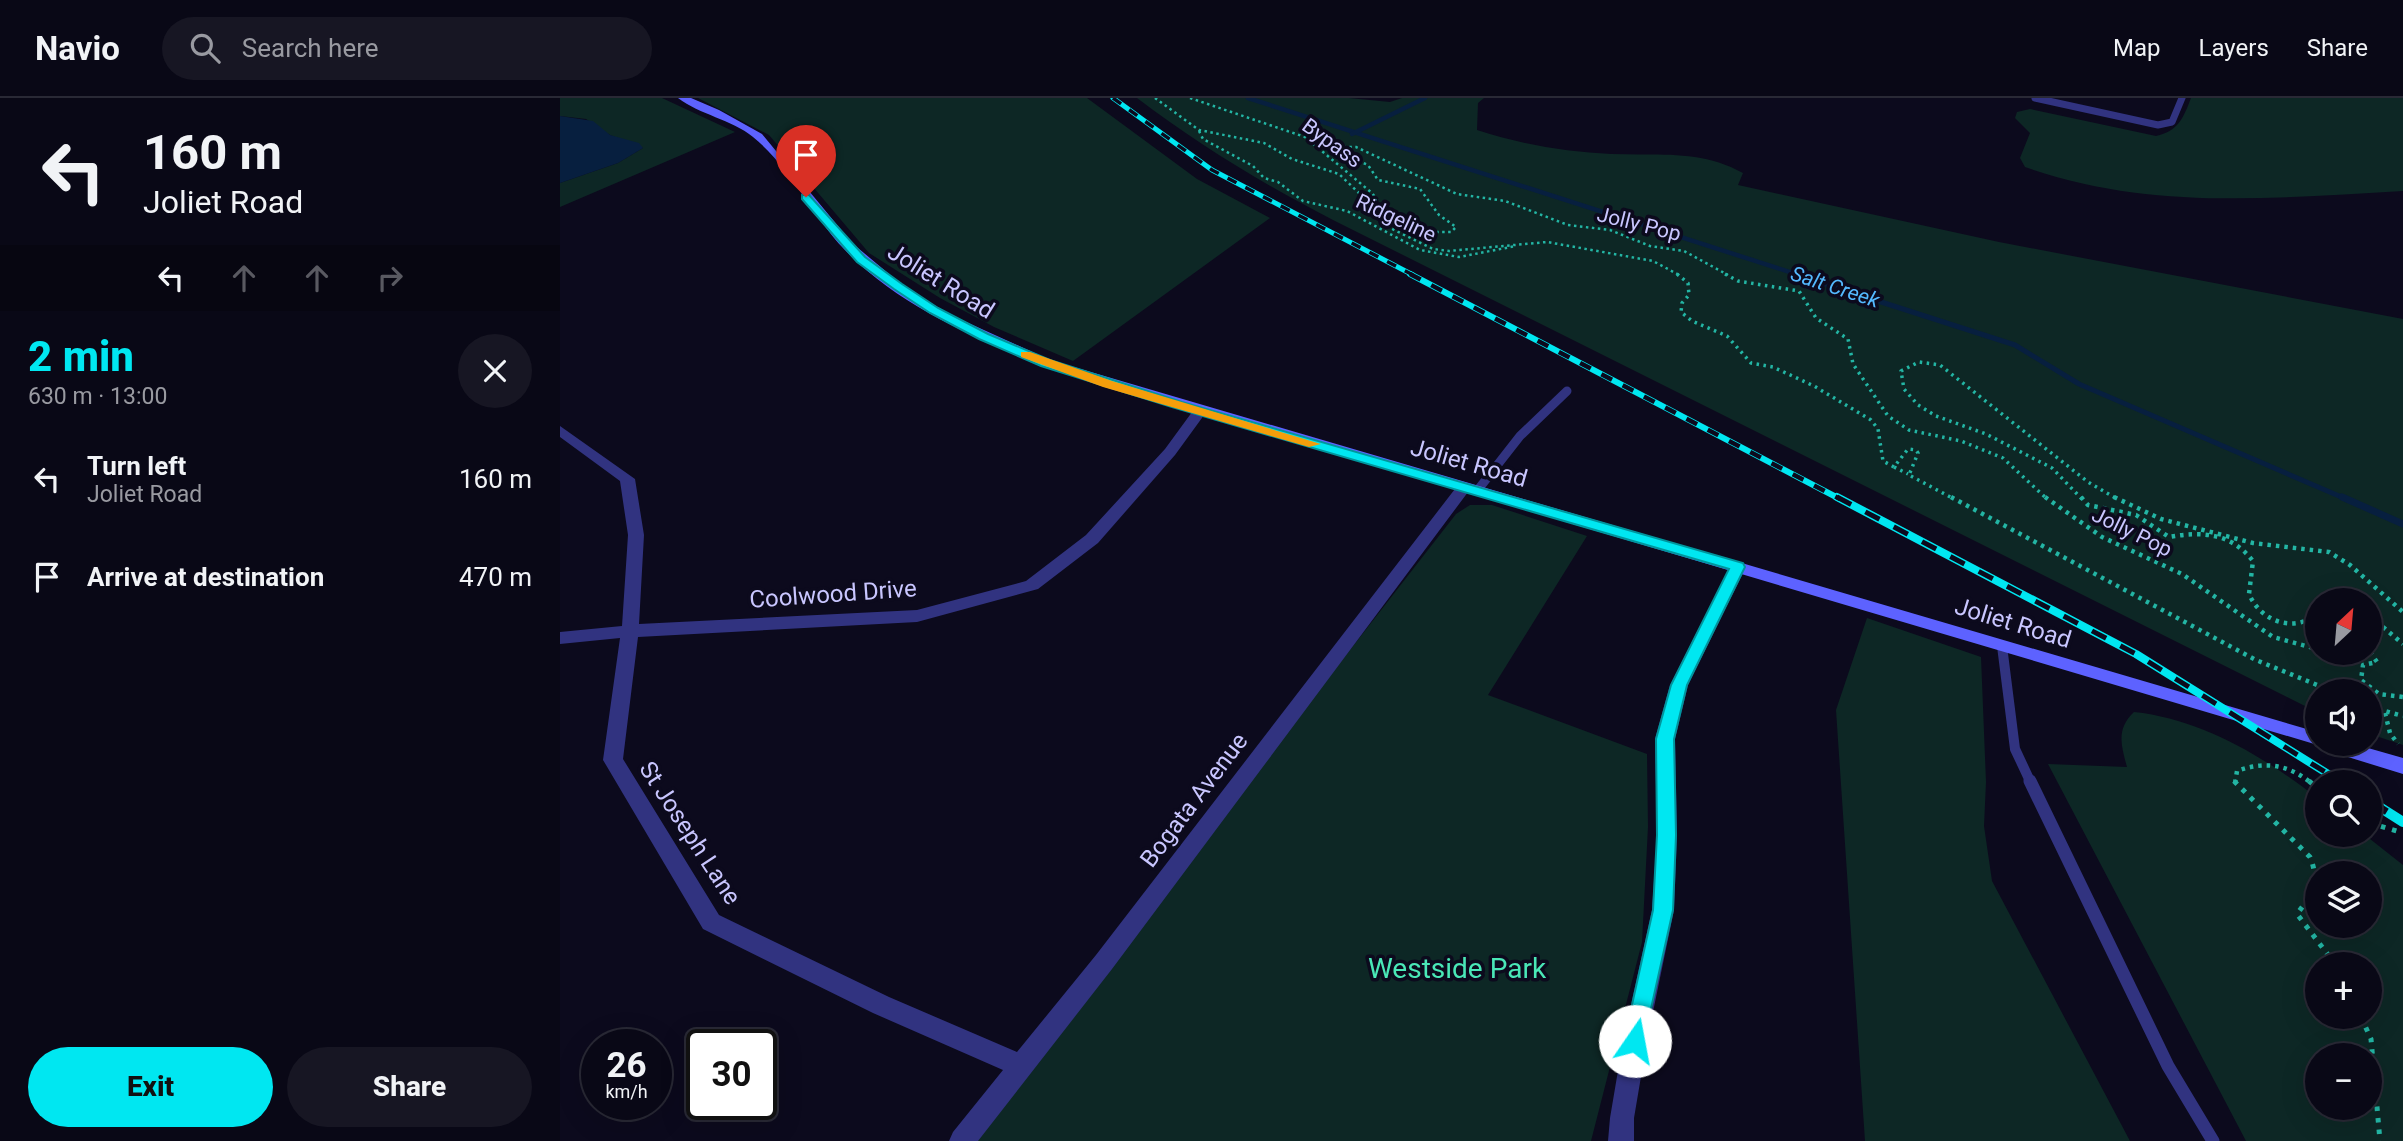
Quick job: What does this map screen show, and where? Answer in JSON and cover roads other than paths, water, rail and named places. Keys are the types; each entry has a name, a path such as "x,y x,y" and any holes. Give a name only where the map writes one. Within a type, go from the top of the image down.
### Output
{"main road":[{"name":"Joliet Road","path":"683,98 741,125 766,143 812,205 861,259 934,310 1045,363 2305,736"},
{"path":"2369,756 2403,766"}],"street":[{"name":"Coolwood Drive","path":"560,638 630,631 917,616 1032,585 1092,539 1170,452 1200,411"},
{"name":"St Joseph Lane","path":"560,430 627,479 636,535 630,631 613,760 711,922 881,1004 1021,1066"},
{"name":"Bogata Avenue","path":"962,1141 1470,489"},
{"path":"1621,1141 1622,1118 1635,1041 1663,910 1667,835 1665,739 1679,685 1738,567"}],"lane":[{"path":"2035,98 2158,125 2172,122 2182,98"},
{"path":"1470,489 1567,391"},
{"path":"2002,646 2015,749 2168,1066 2213,1141"}],"water":[{"path":"560,116 593,121 610,135 639,143 643,148 618,163 560,183"}],"waterway":[{"name":"Salt Creek","path":"1248,98 1355,132"},
{"path":"1355,132 1425,98"},
{"name":"Salt Creek","path":"1355,132 1799,275"},
{"name":"Salt Creek","path":"1794,274 2015,345 2079,384 2346,499"},
{"name":"Salt Creek","path":"2342,497 2403,524"}],"railway":[{"path":"1113,98 1212,170 1413,275"},
{"path":"1410,274 1840,499"},
{"path":"1837,497 2136,654 2322,770"},
{"path":"2382,809 2403,822"}],"park label":[{"name":"Westside Park","path":"1457,968"}]}
